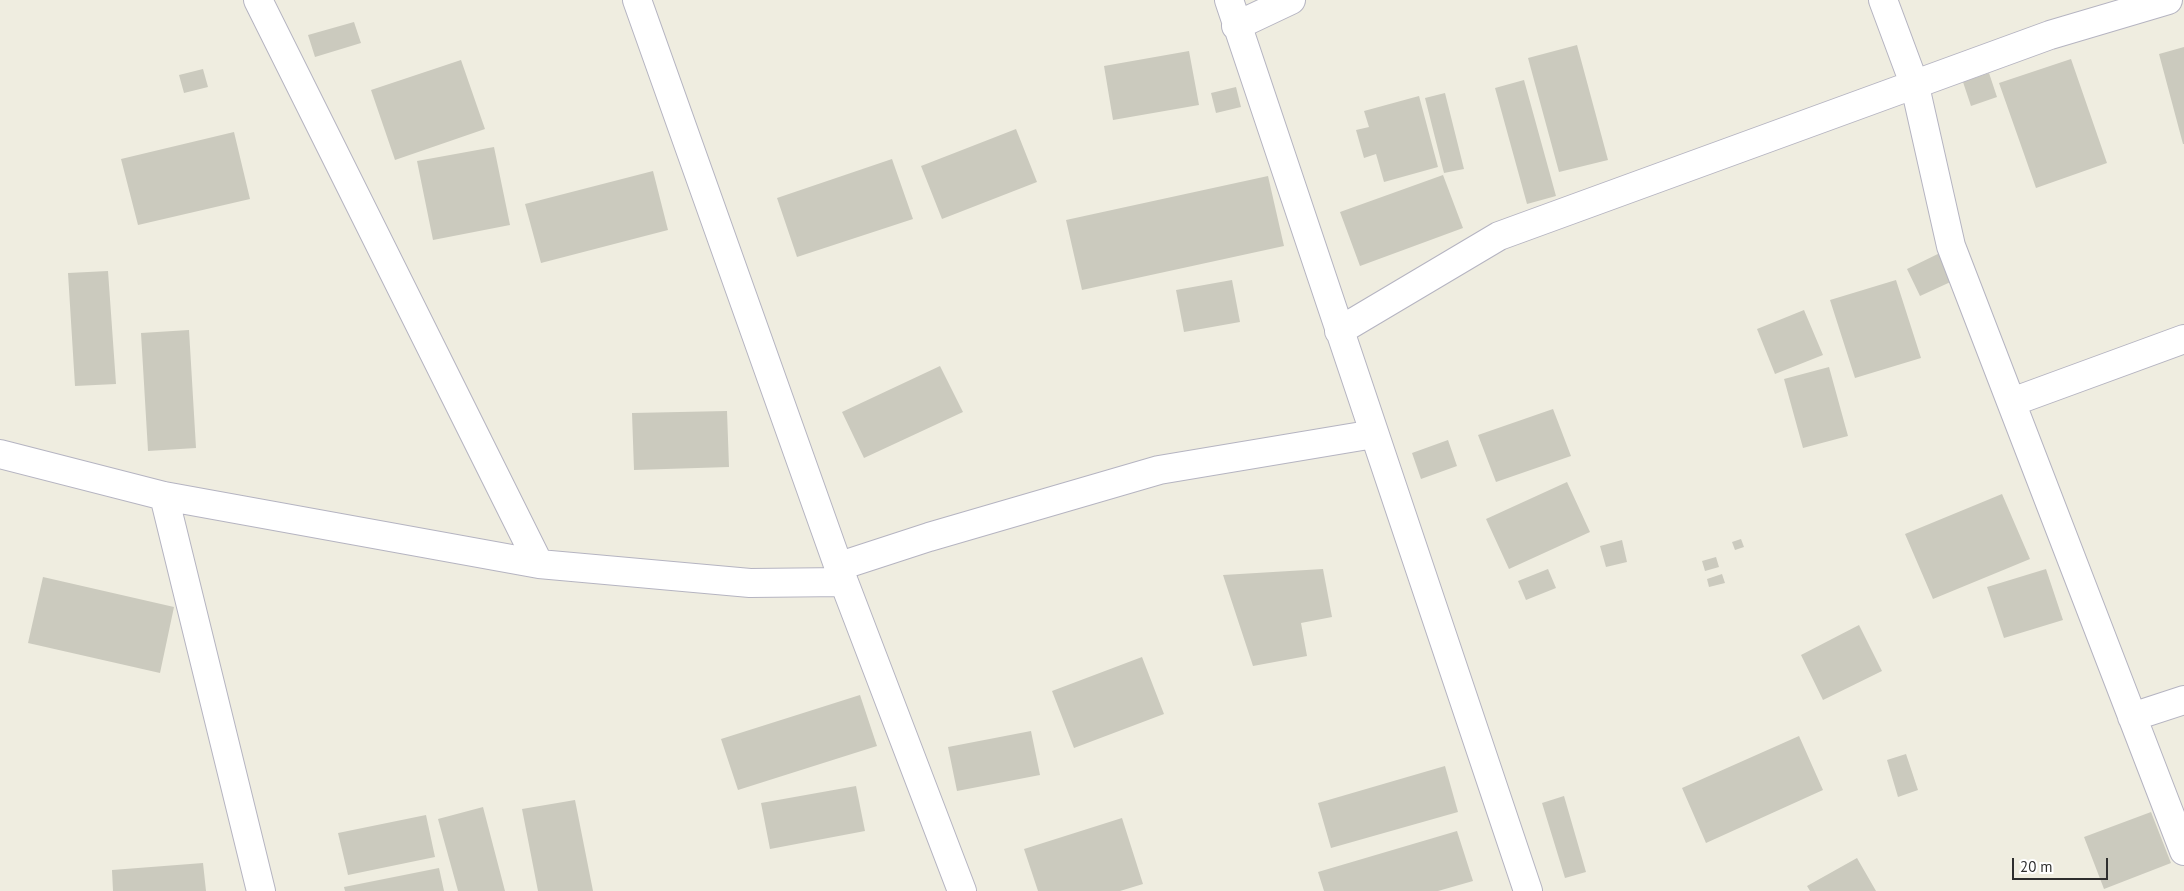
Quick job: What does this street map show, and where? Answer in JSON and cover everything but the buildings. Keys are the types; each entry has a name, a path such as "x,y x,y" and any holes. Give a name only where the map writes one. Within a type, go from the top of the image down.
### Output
{"street":[{"path":"258,0 539,564"},
{"path":"637,0 842,574 962,891"},
{"path":"1229,0 1236,26 1528,891"},
{"path":"1236,26 1291,0"},
{"path":"1883,0 1915,86 1951,246 2184,851"},
{"path":"1339,331 1499,236 1915,86 2050,35 2168,0"},
{"path":"2012,402 2184,339"},
{"path":"0,454 164,496 539,564 750,584 842,574 929,536 1159,470 1374,434"},
{"path":"164,496 261,891"},
{"path":"2132,716 2184,700"}]}
